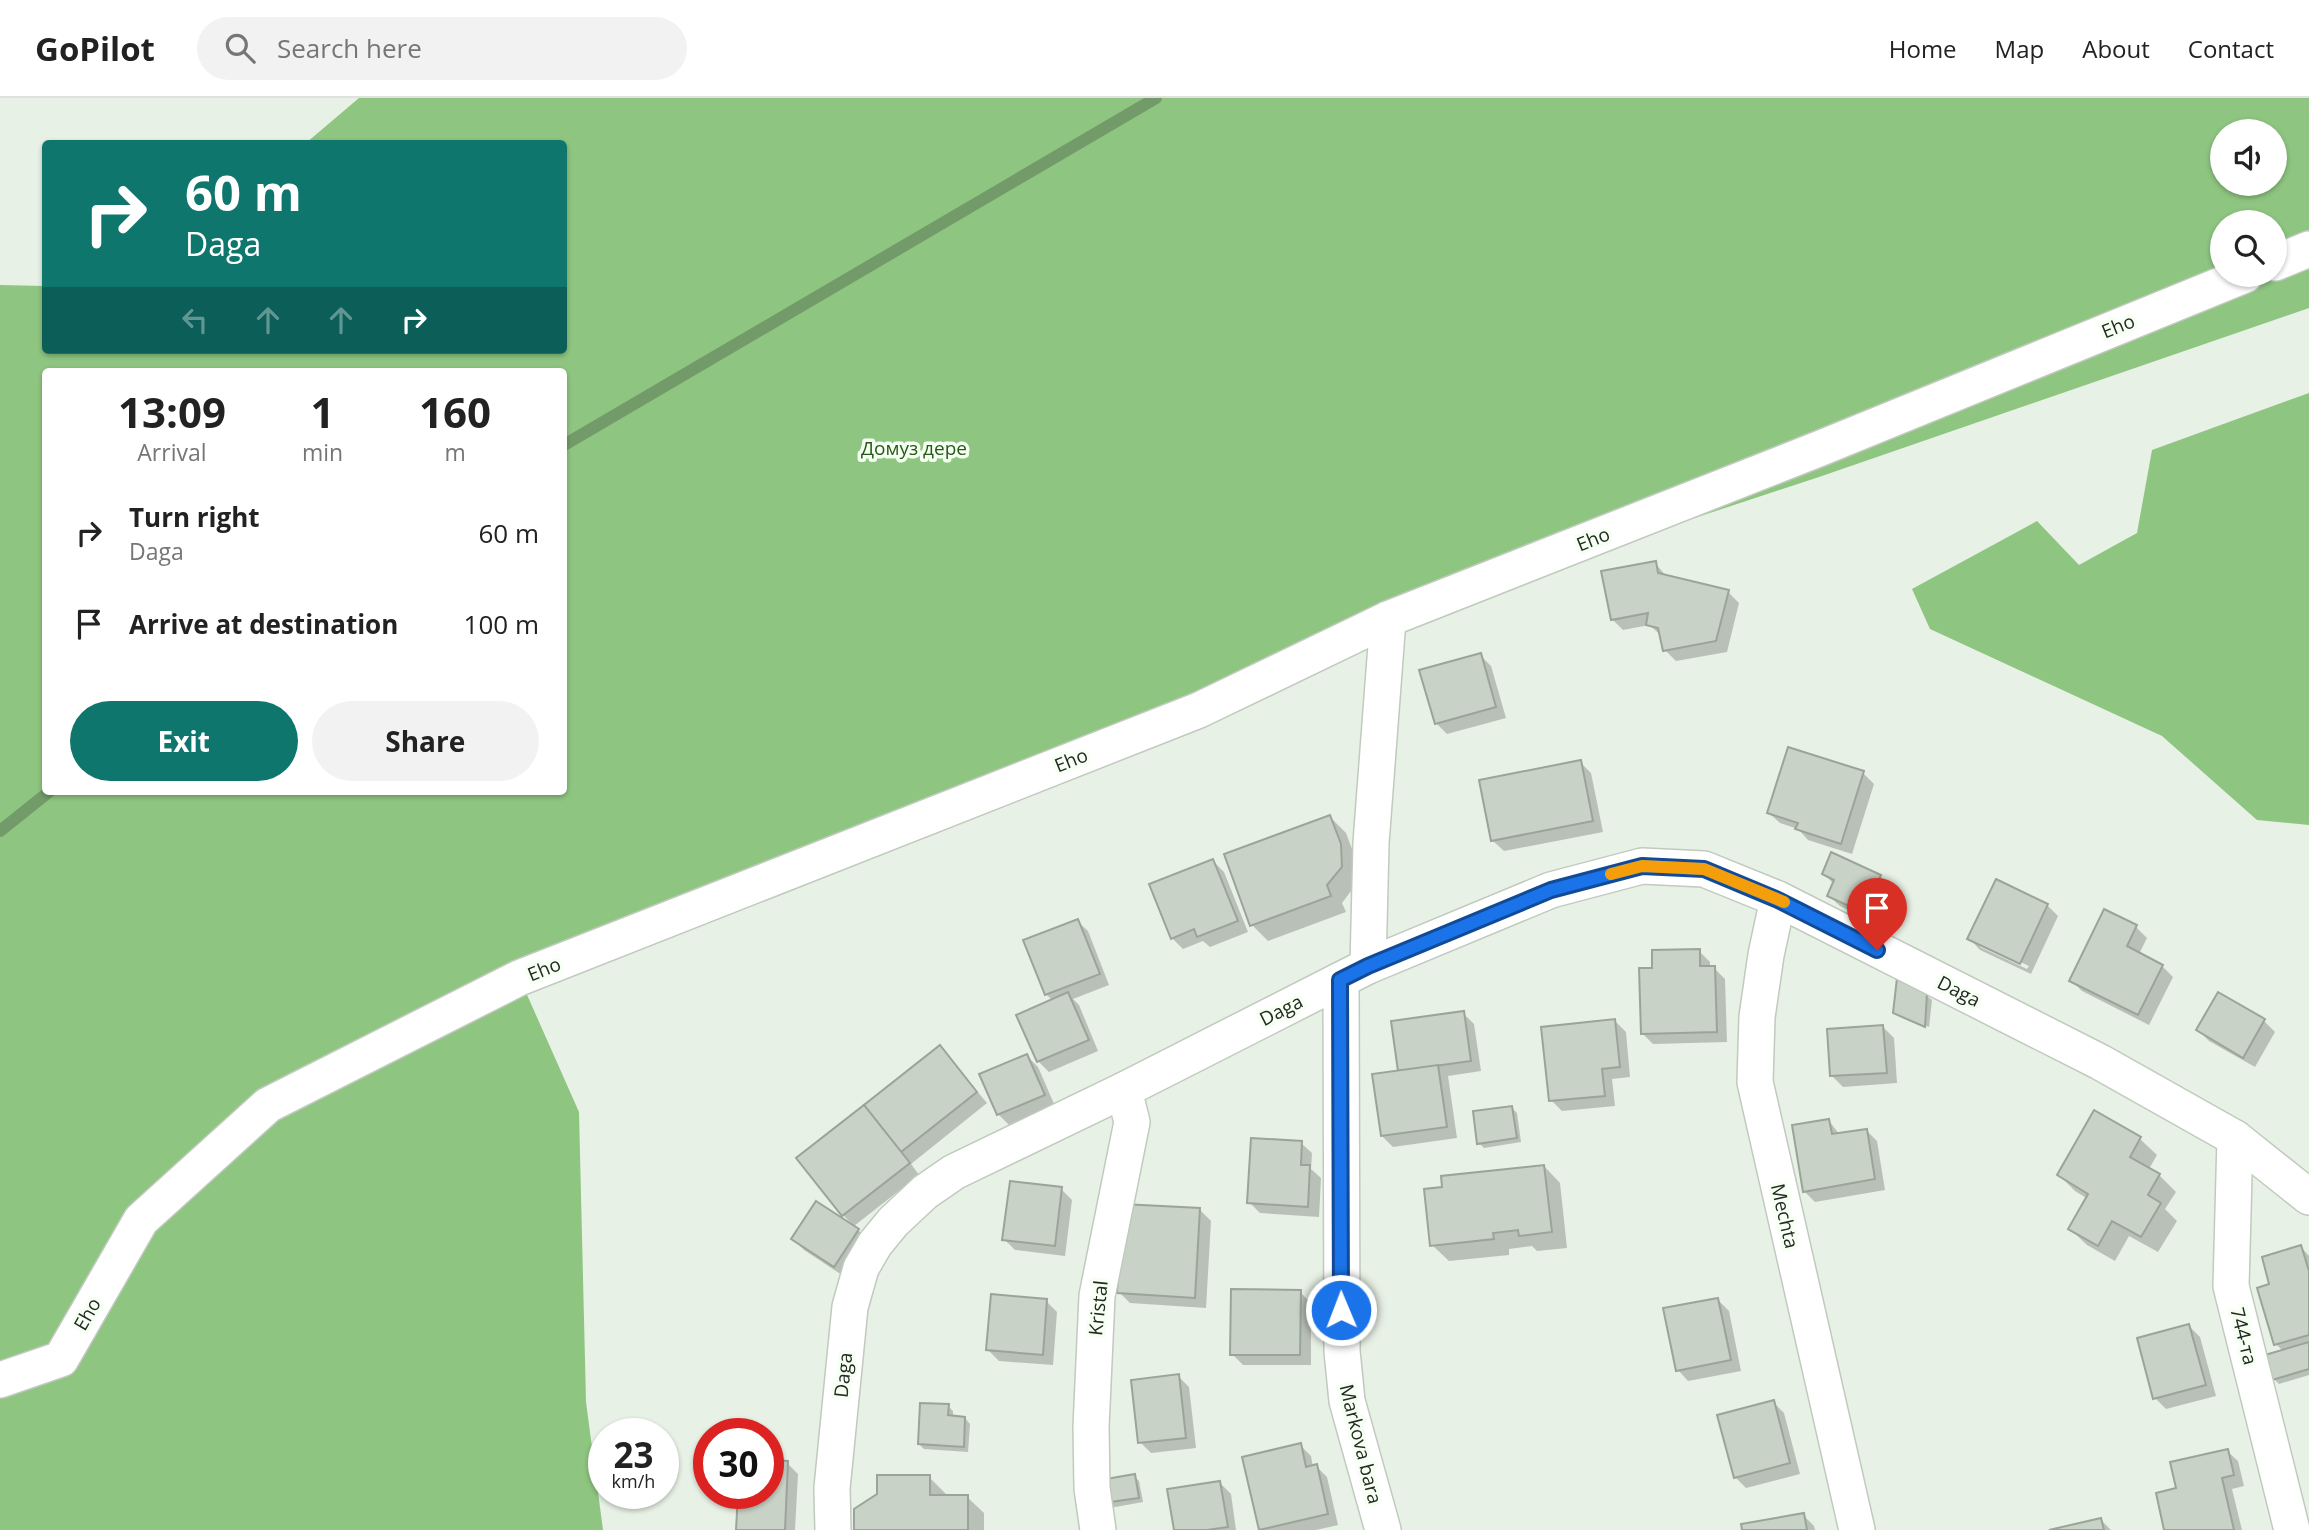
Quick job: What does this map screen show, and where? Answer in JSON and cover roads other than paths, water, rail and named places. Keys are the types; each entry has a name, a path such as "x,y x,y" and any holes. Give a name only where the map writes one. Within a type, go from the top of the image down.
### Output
{"street":[{"path":"2287,258 2309,249"},
{"name":"Eho","path":"0,1380 61,1359 141,1220 268,1105 519,978 1199,710 1388,619 2215,287"},
{"name":"Markova bara","path":"1383,1530 1347,1401 1342,1351 1354,973 1371,843 1388,619"},
{"name":"Daga","path":"833,1530 832,1488 850,1307 861,1268 875,1244 925,1192 954,1172 1124,1090 1354,973 1551,890 1642,866 1704,869 1778,900 2100,1062 2235,1138 2309,1197"},
{"name":"Mechta","path":"1778,900 1757,1017 1755,1082 1857,1530"},
{"name":"Kristal","path":"1098,1530 1092,1488 1091,1427 1097,1296 1132,1122 1124,1090"},
{"name":"744-та","path":"2235,1138 2231,1286 2292,1530"}],"waterway":[{"name":"Домуз дере","path":"567,443 1156,98"},
{"name":"Домуз дере","path":"0,831 45,795"}]}
